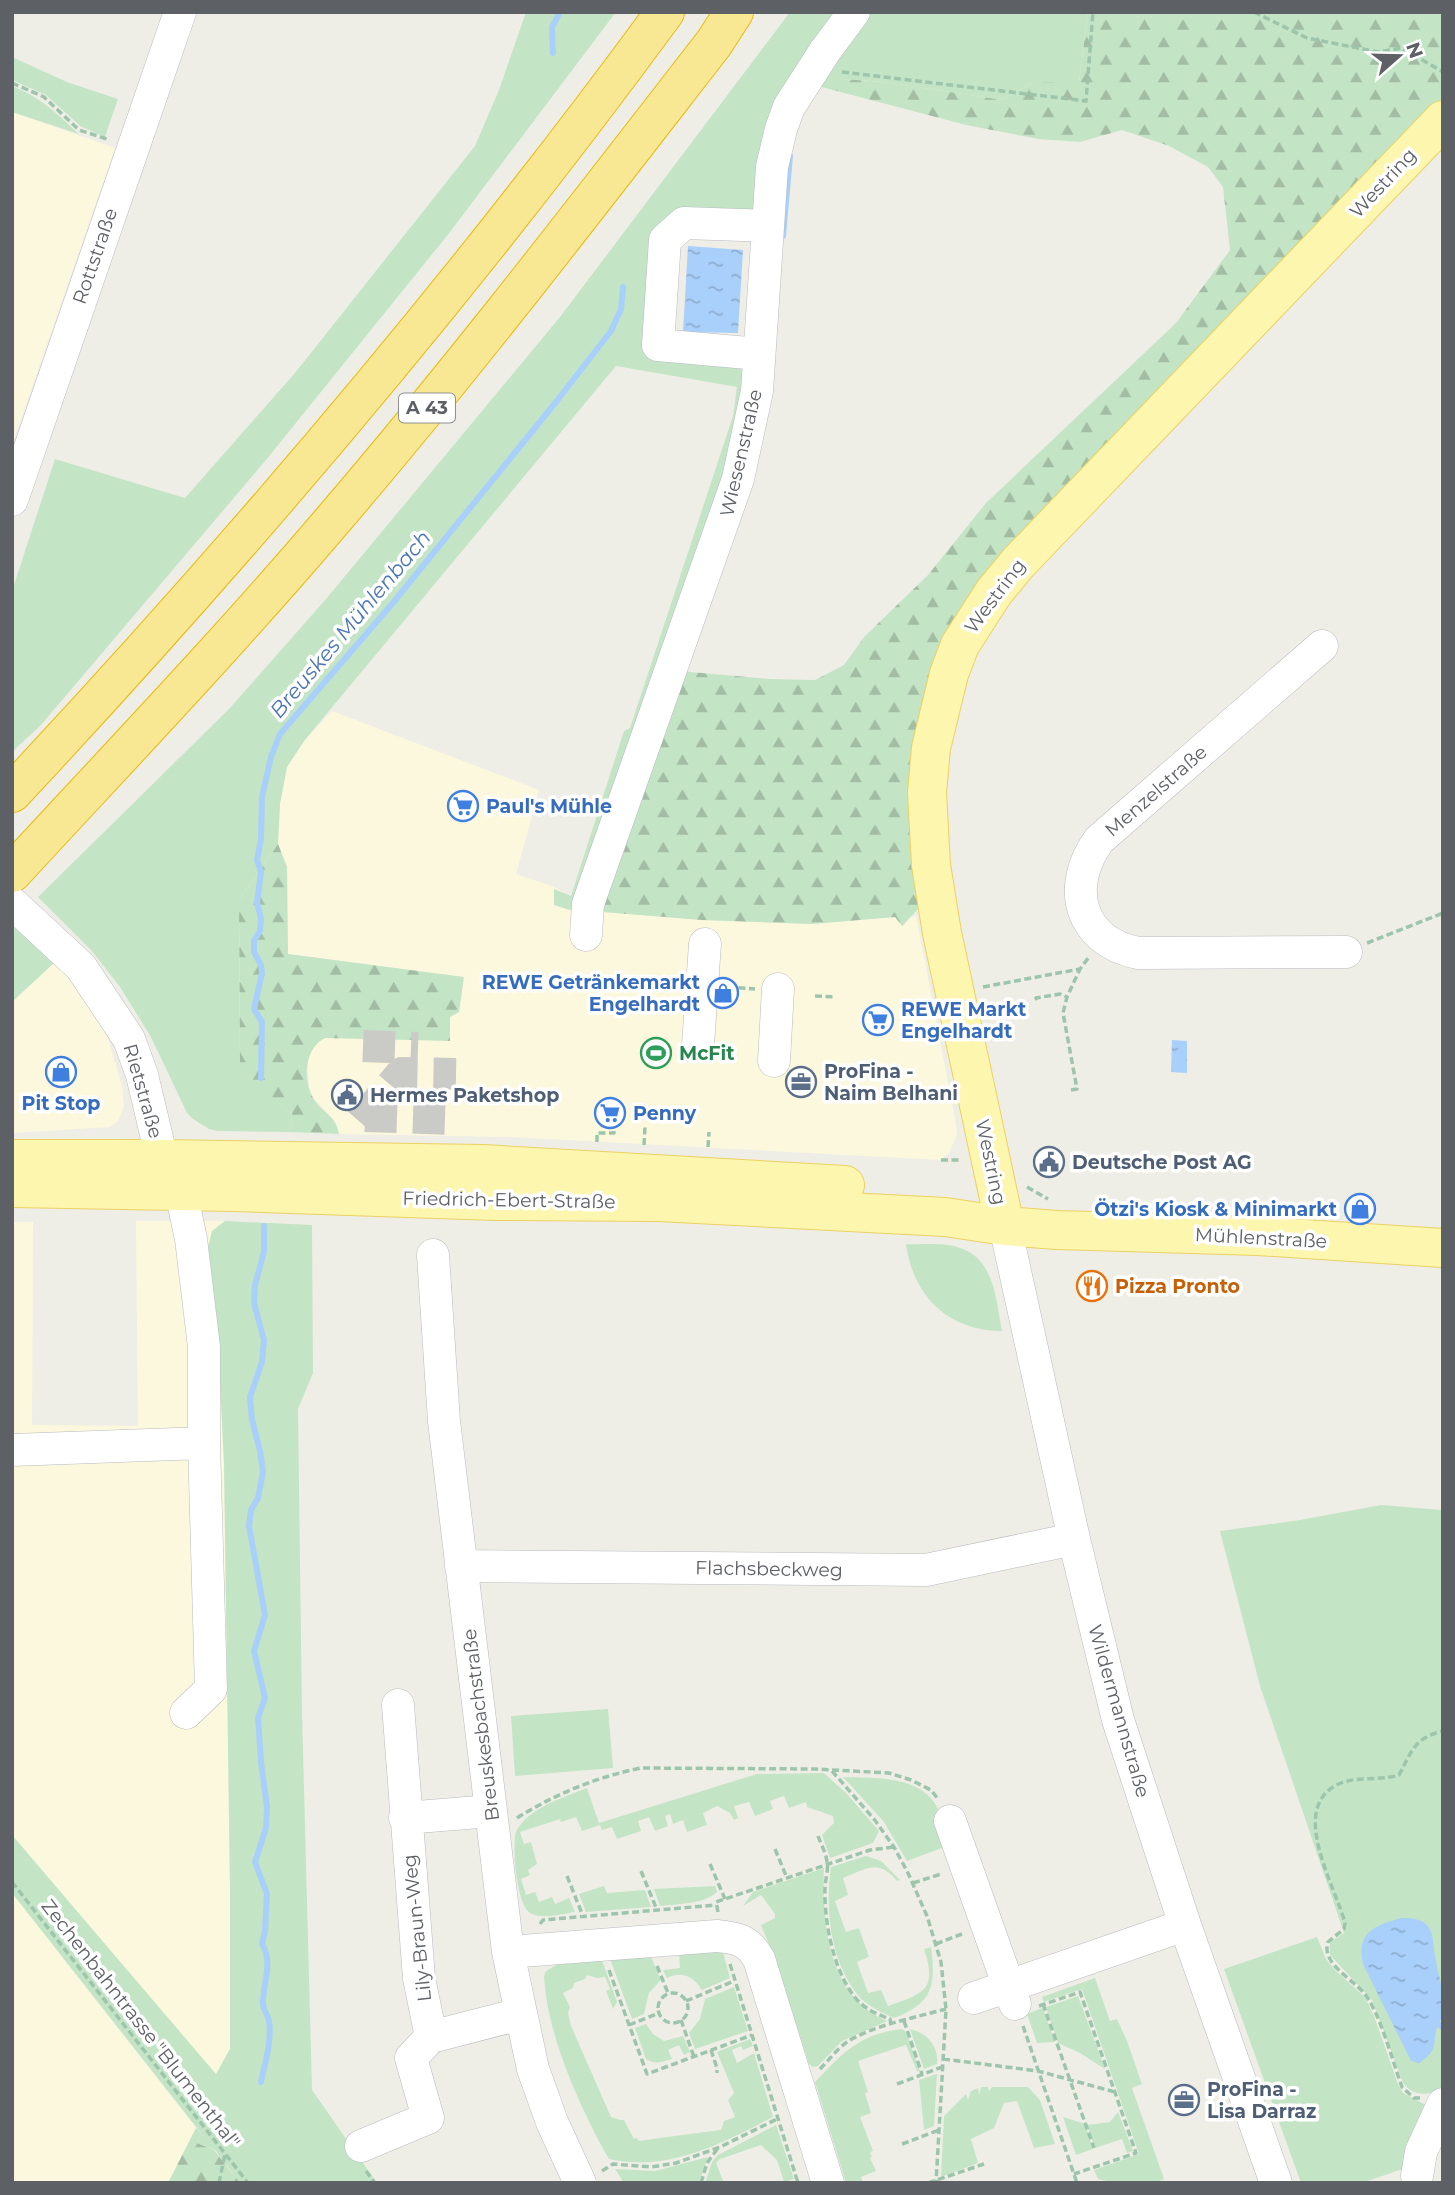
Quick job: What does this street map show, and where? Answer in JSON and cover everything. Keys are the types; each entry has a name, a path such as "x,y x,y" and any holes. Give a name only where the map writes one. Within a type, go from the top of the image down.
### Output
{"highway":[{"path":"628,63 653,12"},
{"name":"A 43","path":"12,793 162,631 334,435 628,63 665,12"},
{"path":"724,27 743,12"},
{"name":"A 43","path":"12,873 202,670 332,522 456,372 724,27"}],"main road":[{"name":"Westring","path":"1003,1215 942,933 931,865 927,793 931,748 941,703 960,645 994,592 1018,563 1443,120"},
{"name":"Friedrich-Ebert-Straße","path":"12,1159 483,1164 597,1169 934,1190 1003,1215"},
{"name":"Friedrich-Ebert-Straße","path":"12,1188 671,1203 945,1217 1003,1215"},
{"name":"Mühlenstraße","path":"1003,1215 1080,1231 1258,1236 1443,1248"}],"street":[{"name":"Rottstraße","path":"12,500 180,12"},
{"name":"Wiesenstraße","path":"586,935 588,904 738,479 757,391 772,167 781,129 789,107 854,12"},
{"path":"759,354 658,345 665,240 684,223 768,226"},
{"name":"Menzelstraße","path":"1103,938 1088,921 1080,894 1086,865 1100,840 1322,646"},
{"name":"Rietstraße","path":"12,902 81,967 130,1039 142,1075 162,1159 181,1192 191,1239 204,1347 211,1689 186,1713"},
{"path":"1103,938 1124,950 1138,953 1346,952"},
{"path":"684,1047 705,944"},
{"path":"774,1061 778,990"},
{"name":"Wildermannstraße","path":"1003,1215 1074,1538 1118,1720 1185,1925 1276,2183"},
{"name":"Breuskesbachstraße","path":"433,1255 444,1421 508,1952 533,2069 552,2122 580,2183"},
{"path":"12,1450 204,1443"},
{"name":"Flachsbeckweg","path":"461,1566 926,1570 1074,1538"},
{"name":"Lily-Braun-Weg","path":"398,1705 419,1978 431,2037"},
{"path":"405,1818 493,1821"},
{"path":"950,1821 1036,1998"},
{"path":"960,2003 1036,1998 1185,1925"},
{"path":"508,1952 717,1936 740,1938 751,1946 760,1959 828,2183"},
{"path":"361,2146 428,2118 411,2058 431,2037 520,2014"},
{"path":"1411,2180 1421,2152 1433,2101"}],"path":[{"path":"819,60 845,73 1086,101 1093,12"},
{"path":"1254,12 1307,38 1378,52 1402,48 1443,72"},
{"path":"12,83 44,97 79,130 132,147"},
{"path":"1346,952 1443,914"},
{"path":"1071,1090 1077,1089 1060,1014 1080,969 1103,938"},
{"path":"975,989 1080,969"},
{"path":"720,986 778,990"},
{"path":"1037,1000 1036,998 1060,994 1067,997"},
{"path":"815,996 836,997"},
{"path":"662,1048 684,1047"},
{"path":"596,1144 597,1133 614,1133 614,1125"},
{"path":"644,1147 645,1127"},
{"path":"708,1149 709,1132"},
{"path":"1433,2101 1414,2098 1402,2087 1365,1994 1332,1962 1327,1952 1328,1942 1344,1929 1345,1923 1316,1840 1314,1817 1319,1802 1333,1787 1350,1781 1399,1775 1416,1743 1424,1737 1443,1731"},
{"path":"493,1821 531,1809 568,1790 614,1773 641,1768 830,1769 888,1773 931,1790 950,1821"},
{"path":"830,1769 874,1819 908,1873 927,1916 941,1962 960,2003 943,2059 936,2182"},
{"path":"818,1836 828,1864 825,1889 828,1933 839,1965 853,1995 873,2012 890,2020 891,2024"},
{"path":"775,1849 787,1878"},
{"path":"710,1864 725,1899"},
{"path":"641,1871 657,1910"},
{"path":"567,1875 583,1916"},
{"name":"Zechenbahntrasse \"Blumenthal\"","path":"12,1882 248,2183"},
{"path":"600,1945 647,2074 751,2035"},
{"path":"687,2001 734,1981"},
{"path":"1036,1998 1080,1992 1136,2153 1074,2174"},
{"path":"668,1993 676,1993 687,2001 688,2008 681,2020 674,2023 667,2021 659,2013 659,2003 668,1993"},
{"path":"1036,1998 1038,2071 1077,2183"},
{"path":"1036,1998 1071,2081 1094,2148"},
{"path":"800,2089 846,2043 891,2024 960,2003"},
{"path":"629,2025 659,2013"},
{"path":"681,2020 694,2057"},
{"path":"904,2021 922,2074"},
{"path":"711,2050 716,2073"},
{"path":"943,2059 1038,2071 1115,2092"},
{"path":"897,2084 942,2067"},
{"path":"580,2183 613,2164 651,2167 676,2163 720,2147 778,2119"},
{"path":"902,2144 939,2130"},
{"path":"701,2183 708,2163 720,2147"},
{"path":"219,2183 225,2154"},
{"path":"928,2183 984,2164"}],"shaded area":[{"path":"12,112 115,148 12,445"},
{"path":"332,711 539,790 516,874 555,887 590,911 702,920 812,924 896,917 903,926 911,917 916,916 955,1119 957,1134 949,1153 940,1160 511,1137 339,1134 336,1122 314,1099 309,1088 308,1062 316,1042 325,1038 419,1039 450,1017 463,977 288,954 287,867 278,844 280,804 287,767 304,741"},
{"path":"55,962 70,977 106,1032 122,1086 124,1107 118,1121 110,1127 12,1133 12,1002"},
{"path":"136,1221 225,1221 218,1225 208,1247 217,1319 224,1464 230,1888 230,2049 216,2075 12,1835 12,1222 33,1222 32,1425 138,1426"},
{"path":"12,1893 196,2128 168,2183 12,2183"}],"green space":[{"path":"526,12 616,12 450,232 266,460 41,725 12,752 12,591 55,459 185,498 295,373 475,146 499,90"},
{"path":"790,12 846,12 801,71 762,217 678,212 649,356 744,365 748,408 576,912 554,905 554,889 571,896 624,731 630,728 733,416 737,387 616,366 304,741 287,767 280,804 278,844 239,900 240,1069 292,1114 290,1132 209,1129 187,1113 151,1037 120,987 92,951 38,897 230,708 326,599 560,317"},
{"path":"863,12 1088,12 1079,82 1033,82 1002,100 885,82 841,79 821,68"},
{"path":"1088,12 1443,12 1443,97 1362,181 954,631 921,906 902,926 895,917 812,924 702,920 590,911 679,671 815,680 844,665 864,637 928,575 986,503 1176,323 1230,250 1223,187 1208,167 1169,146 1122,130 1080,142 1038,139 966,125 810,84 821,68 842,79 885,82 1002,100 1033,82 1079,82"},
{"path":"12,57 67,82 118,99 105,137 80,126 46,95 12,80"},
{"path":"12,86 40,101 79,134 12,112"},
{"path":"278,844 287,867 288,954 464,977 459,1012 450,1017 450,1041 325,1038 313,1049 307,1064 307,1082 313,1098 335,1122 339,1134 290,1132 292,1114 240,1070 239,900"},
{"path":"17,927 55,962 12,1002 12,931"},
{"path":"225,1221 312,1225 313,1373 298,1409 302,1712 312,2090 377,2183 240,2183 215,2150 197,2143 201,2133 12,1893 12,1835 216,2074 230,2049 230,1888 224,1464 217,1319 208,1247 212,1231"},
{"path":"906,1244 940,1244 972,1253 987,1271 992,1282 1002,1331 965,1325 936,1307 916,1280"},
{"path":"1381,1505 1443,1510 1443,2086 1440,2092 1420,2094 1403,2083 1372,2000 1330,1955 1330,1942 1344,1933 1260,1686 1220,1531"},
{"path":"608,1709 613,1768 515,1776 511,1716"},
{"path":"824,1773 847,1794 879,1831 873,1843 830,1858 822,1835 834,1823 833,1816 807,1807 806,1802 789,1808 784,1796 770,1801 773,1809 755,1816 749,1802 734,1806 738,1818 734,1820 730,1813 717,1806 703,1813 707,1825 687,1832 683,1820 673,1824 670,1814 665,1816 668,1826 655,1831 649,1817 638,1821 641,1831 617,1839 612,1827 602,1830 600,1825 582,1831 576,1817 561,1822 560,1819 520,1832 524,1844 531,1842 537,1864 528,1870 530,1875 521,1879 526,1895 535,1892 539,1902 552,1897 555,1904 569,1898 575,1912 542,1916 532,1914 523,1902 516,1867 516,1832 528,1817 561,1798 587,1788 599,1823 757,1774"},
{"path":"843,1777 896,1781 921,1790 931,1798 938,1809 947,1846 907,1861 884,1822"},
{"path":"866,1856 881,1861 900,1880 897,1881 878,1868 866,1869 843,1878 848,1895 835,1901 846,1932 859,1928 869,1957 857,1962 868,1993 881,1990 888,2006 918,1993 928,1982 928,1963 924,1949 931,1947 933,1972 929,1992 917,2006 894,2018 869,2005 857,1994 848,1980 835,1950 829,1916 831,1867"},
{"path":"824,1868 827,1935 841,1977 852,1995 867,2010 887,2021 842,2041 818,2066 813,2067 809,2064 776,1961 761,1925 775,1918 775,1914 761,1895 743,1906 753,1892"},
{"path":"604,1886 607,1893 645,1890 651,1907 586,1912 579,1894"},
{"path":"715,1886 717,1892 705,1899 660,1906 654,1889"},
{"path":"1317,1937 1326,1959 1365,1997 1403,2093 1426,2105 1408,2167 1362,2183 1301,2183 1224,1969"},
{"path":"722,1949 730,1978 702,1990 691,1978 678,1975 667,1978 663,1970 680,1968 679,1953"},
{"path":"650,1955 661,1980 649,1993 644,2014 632,2019 610,1959"},
{"path":"602,1960 617,2002 613,2009 606,1991 610,1989 605,1977 587,1975 563,1993 570,2007 568,2013 571,2026 611,2117 624,2120 634,2139 639,2141 721,2130 724,2121 735,2117 728,2100 734,2093 717,2052 750,2039 753,2046 743,2050 741,2046 732,2050 737,2063 754,2053 773,2117 714,2146 673,2159 631,2162 609,2159 576,2094 558,2046 546,1999 544,1976 546,1971 558,1964"},
{"path":"1095,1978 1110,2021 1117,2019 1127,2041 1142,2084 1132,2088 1164,2179 1154,2183 1116,2183 1098,2179 1094,2170 1139,2154 1082,1989 1044,2002 1042,1997"},
{"path":"734,1987 748,2031 695,2049 689,2033 700,2019 705,1999"},
{"path":"1078,1996 1105,2069 1058,2043 1046,2007"},
{"path":"1042,2008 1055,2042 1037,2043 1027,2014"},
{"path":"646,2024 653,2034 664,2041 683,2036 690,2052 684,2055 679,2045 668,2050 672,2059 662,2062 649,2061 635,2028"},
{"path":"902,2029 906,2032 920,2071 917,2071 906,2045 858,2061 868,2092 865,2093 871,2113 860,2117 873,2151 870,2152 870,2158 876,2171 861,2177 863,2183 846,2183 815,2082 853,2046 874,2035"},
{"path":"910,2029 931,2041 937,2064 924,2069"},
{"path":"937,2074 934,2126 924,2130 919,2080"},
{"path":"981,2087 988,2087 989,2091 992,2087 1028,2087 1040,2100 1055,2144 1034,2148 1017,2101 1004,2103 994,2128 971,2139 978,2163 941,2177 944,2116 966,2094 968,2100 971,2091 978,2088 979,2095"},
{"path":"1118,2112 1133,2151 1127,2153 1122,2139 1095,2148 1087,2125 1110,2122"},
{"path":"1063,2117 1085,2124 1093,2149 1076,2155"},
{"path":"776,2125 794,2179 784,2182 777,2160 761,2145 720,2159 716,2163 724,2183 705,2183 712,2162 718,2155"},
{"path":"196,2128 201,2133 197,2143 214,2150 240,2183 168,2183"},
{"path":"708,2157 699,2183 624,2183 615,2169 655,2171"}],"water":[{"path":"688,246 743,250 738,333 683,332"},
{"path":"1172,1040 1187,1041 1187,1073 1171,1072"},
{"path":"1401,1918 1418,1920 1429,1928 1443,1995 1444,2010 1437,2026 1434,2047 1430,2055 1419,2063 1411,2061 1363,1964 1362,1944 1369,1932"}],"waterway":[{"name":"Breuskes Mühlenbach","path":"553,53 552,27 560,12"},
{"path":"783,236 790,156"},
{"name":"Breuskes Mühlenbach","path":"261,1078 262,1022 254,1009 262,973 254,952 254,941 260,931 261,919 257,903 261,872 257,860 261,839 262,797 271,757 280,734 392,604 611,331 621,309 623,287"},
{"name":"Breuskes Mühlenbach","path":"261,2082 270,2036 269,2021 263,2005 267,1959 262,1944 267,1894 255,1862 266,1828 267,1807 258,1718 265,1698 254,1651 265,1615 249,1526 263,1472 250,1397 262,1362 264,1340 254,1303 255,1285 264,1252 264,1226"},
{"path":"1438,2024 1443,2028"}],"tunnel":[{"path":"363,1046 418,1048"},
{"path":"360,1122 402,1073 456,1074"},
{"path":"365,1116 454,1119"}],"place":[{"name":"Paul's Mühle","path":"463,806"},
{"name":"REWE Getränkemarkt Engelhardt","path":"723,993"},
{"name":"REWE Markt Engelhardt","path":"878,1020"},
{"name":"McFit","path":"656,1053"},
{"name":"Pit Stop","path":"61,1072"},
{"name":"ProFina - Naim Belhani","path":"801,1082"},
{"name":"Hermes Paketshop","path":"347,1095"},
{"name":"Penny","path":"610,1113"},
{"name":"Deutsche Post AG","path":"1049,1162"},
{"name":"Ötzi's Kiosk & Minimarkt","path":"1360,1209"},
{"name":"Pizza Pronto","path":"1092,1286"},
{"name":"ProFina - Lisa Darraz","path":"1184,2100"}]}
